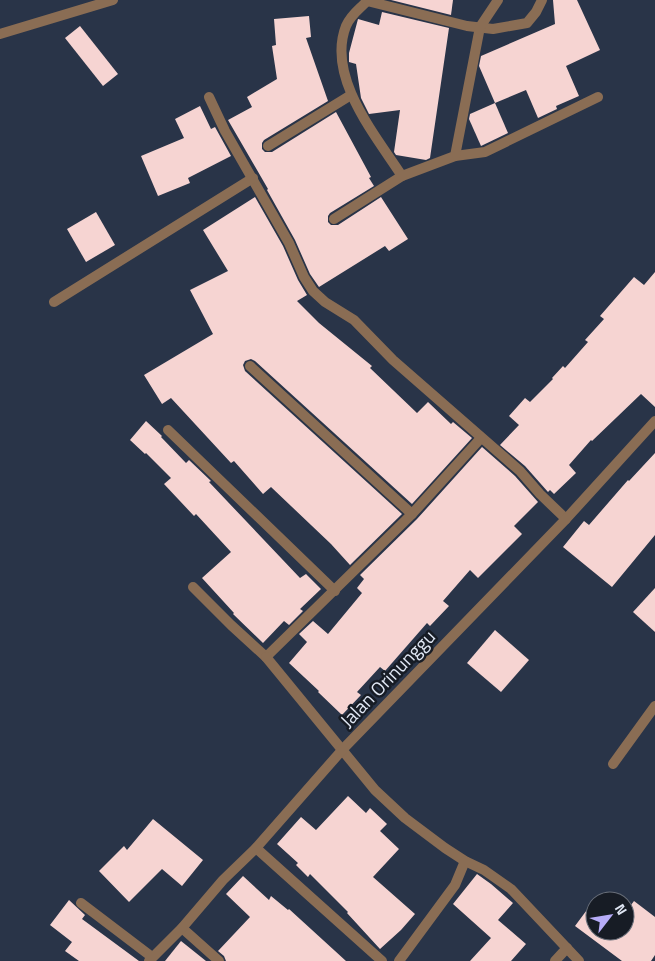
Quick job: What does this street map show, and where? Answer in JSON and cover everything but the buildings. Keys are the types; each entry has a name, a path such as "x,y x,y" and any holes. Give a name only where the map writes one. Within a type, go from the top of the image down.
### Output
{"street":[{"path":"0,34 113,0"},
{"path":"455,156 480,27 498,0"},
{"path":"402,176 351,95 343,66 342,45 346,27 352,15 367,1 457,24 499,29 527,23 536,12 542,0"},
{"path":"268,146 351,95"},
{"path":"209,97 225,131 289,243 304,277 313,291 325,302 354,320 393,360 520,470 540,494 566,519"},
{"path":"334,219 402,176 455,156 485,152 598,97"},
{"path":"54,302 253,178"},
{"path":"250,366 412,514"},
{"name":"Jalan Orinunggu","path":"150,959 182,928 223,880 256,848 343,749 566,519 655,421"},
{"path":"168,430 335,591"},
{"path":"266,657 412,514 481,438"},
{"path":"193,587 266,657 375,790 405,818 465,861 484,870 511,889 579,961"},
{"path":"613,764 655,706"},
{"path":"256,848 382,961"},
{"path":"399,961 455,885 465,861"},
{"path":"81,904 150,959"},
{"path":"182,928 219,961"},
{"path":"555,961 567,948"}]}
